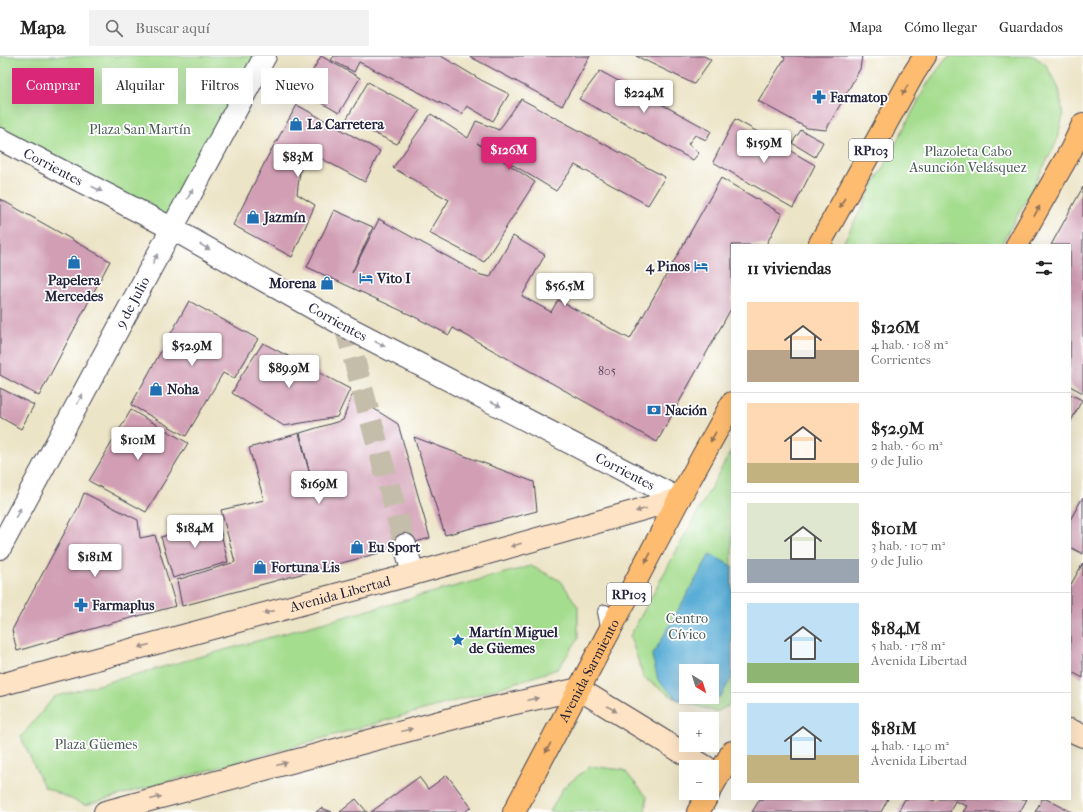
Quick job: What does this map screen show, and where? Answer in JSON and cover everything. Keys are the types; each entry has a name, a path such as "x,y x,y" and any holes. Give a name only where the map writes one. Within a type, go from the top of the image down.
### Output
{"main road":[{"name":"RP103","path":"820,244 914,73 925,56"},
{"path":"1018,244 1071,150 1083,124"},
{"name":"Avenida Sarmiento","path":"514,812 579,689 607,622 679,499 731,405"},
{"name":"Avenida Libertad","path":"0,685 413,574 679,499"},
{"path":"105,812 484,710 579,689 683,760"},
{"path":"1071,730 1083,736"},
{"path":"719,769 731,753"},
{"path":"698,812 703,800"}],"street":[{"name":"9 de Julio","path":"0,548 265,56"},
{"name":"Corrientes","path":"0,139 172,228 345,326 679,499"},
{"path":"404,545 413,574"}],"green space":[{"name":"Plaza San Martín","path":"0,56 265,56 253,78 253,68 186,68 186,104 239,104 171,228 0,139"},
{"name":"Plazoleta Cabo Asunción Velásquez","path":"951,56 1034,56 1046,65 1059,89 1063,116 1056,143 1029,195 1002,244 843,244 929,81 946,59"},
{"name":"Centro Cívico","path":"731,451 731,704 716,712 691,704 719,704 719,664 679,664 679,700 644,678 630,636"},
{"name":"Plaza Güemes","path":"531,566 561,581 578,607 578,639 558,669 480,694 85,805 44,787 21,737 54,697"},
{"path":"590,766 624,770 647,797 645,812 550,812 563,788"}],"water":[{"path":"710,554 731,565 731,679 721,696 719,697 719,664 679,664 679,699 658,680 652,656"}],"building":[{"path":"321,56 360,78 339,113 323,104 328,104 328,68 314,68"},
{"path":"334,56 441,56 481,80 509,94 493,121 467,106 462,114 359,62 354,72 331,60"},
{"path":"469,56 590,56 562,106"},
{"path":"636,56 704,56 711,60 694,84"},
{"path":"782,56 862,56 860,69 826,130 807,128 758,101 785,58"},
{"path":"600,71 711,131 706,140 695,135 688,144 699,153 693,160 579,99"},
{"path":"368,82 420,110 397,144 346,120"},
{"path":"521,99 665,177 648,205 575,165 556,191 477,143 535,182 484,262 429,233 449,200 393,168 431,114 468,138 476,121 499,130"},
{"path":"297,105 380,151 365,182 311,153 300,171 297,194 315,205 292,257 233,225 268,156"},
{"path":"735,119 815,165 793,208 713,162"},
{"path":"801,130 823,142 815,157 792,143"},
{"path":"721,178 782,214 767,244 731,244 731,309 657,442 453,328 449,335 413,316 307,267 334,210 373,227 352,273 379,219 481,275 490,277 513,236 545,255 522,296 551,312 558,300 630,339"},
{"path":"1083,187 1083,393 1071,387 1071,244 1052,244"},
{"path":"0,199 110,261 39,396 0,375"},
{"path":"189,301 258,339 234,379 223,373 186,436 131,405"},
{"path":"263,343 350,389 337,417 284,426 232,393 241,376"},
{"path":"0,388 34,405 21,429 0,417"},
{"path":"1071,394 1082,400 1071,421"},
{"path":"352,395 398,424 430,538 182,606 177,580 235,562 221,510 264,500 249,448 299,433 311,479 300,433 343,420"},
{"path":"131,410 188,443 146,512 89,481"},
{"path":"414,437 534,482 537,511 445,535"},
{"path":"84,493 138,520 140,538 155,535 176,606 17,651 12,630 79,506"},
{"path":"1083,497 1083,554 1071,548 1071,518"},
{"path":"218,521 228,562 173,578 161,537"},
{"path":"1083,563 1083,678 1071,672 1071,584"},
{"path":"447,775 471,807 465,812 371,812 419,777 428,789"},
{"path":"356,799 367,812 340,812"},
{"path":"759,800 887,800 881,812 752,812"},
{"path":"904,800 1026,800 1020,812 963,812 967,806 955,801 950,812 898,812"},
{"path":"1041,800 1048,800 1072,812 1035,812"},
{"path":"321,808 332,812 316,812"}],"tunnel":[{"path":"345,326 405,545"}],"place":[{"name":"Farmatop","path":"819,97"},
{"name":"La Carretera","path":"296,124"},
{"name":"Jazmín","path":"253,217"},
{"name":"Papelera Mercedes","path":"74,262"},
{"name":"4 Pinos","path":"701,266"},
{"name":"Vito I","path":"366,278"},
{"name":"Morena","path":"327,283"},
{"name":"Noha","path":"156,389"},
{"name":"Nación","path":"654,410"},
{"name":"Eu Sport","path":"357,547"},
{"name":"Fortuna Lis","path":"260,567"},
{"name":"Farmaplus","path":"81,605"},
{"name":"Martín Miguel de Güemes","path":"458,640"}]}
